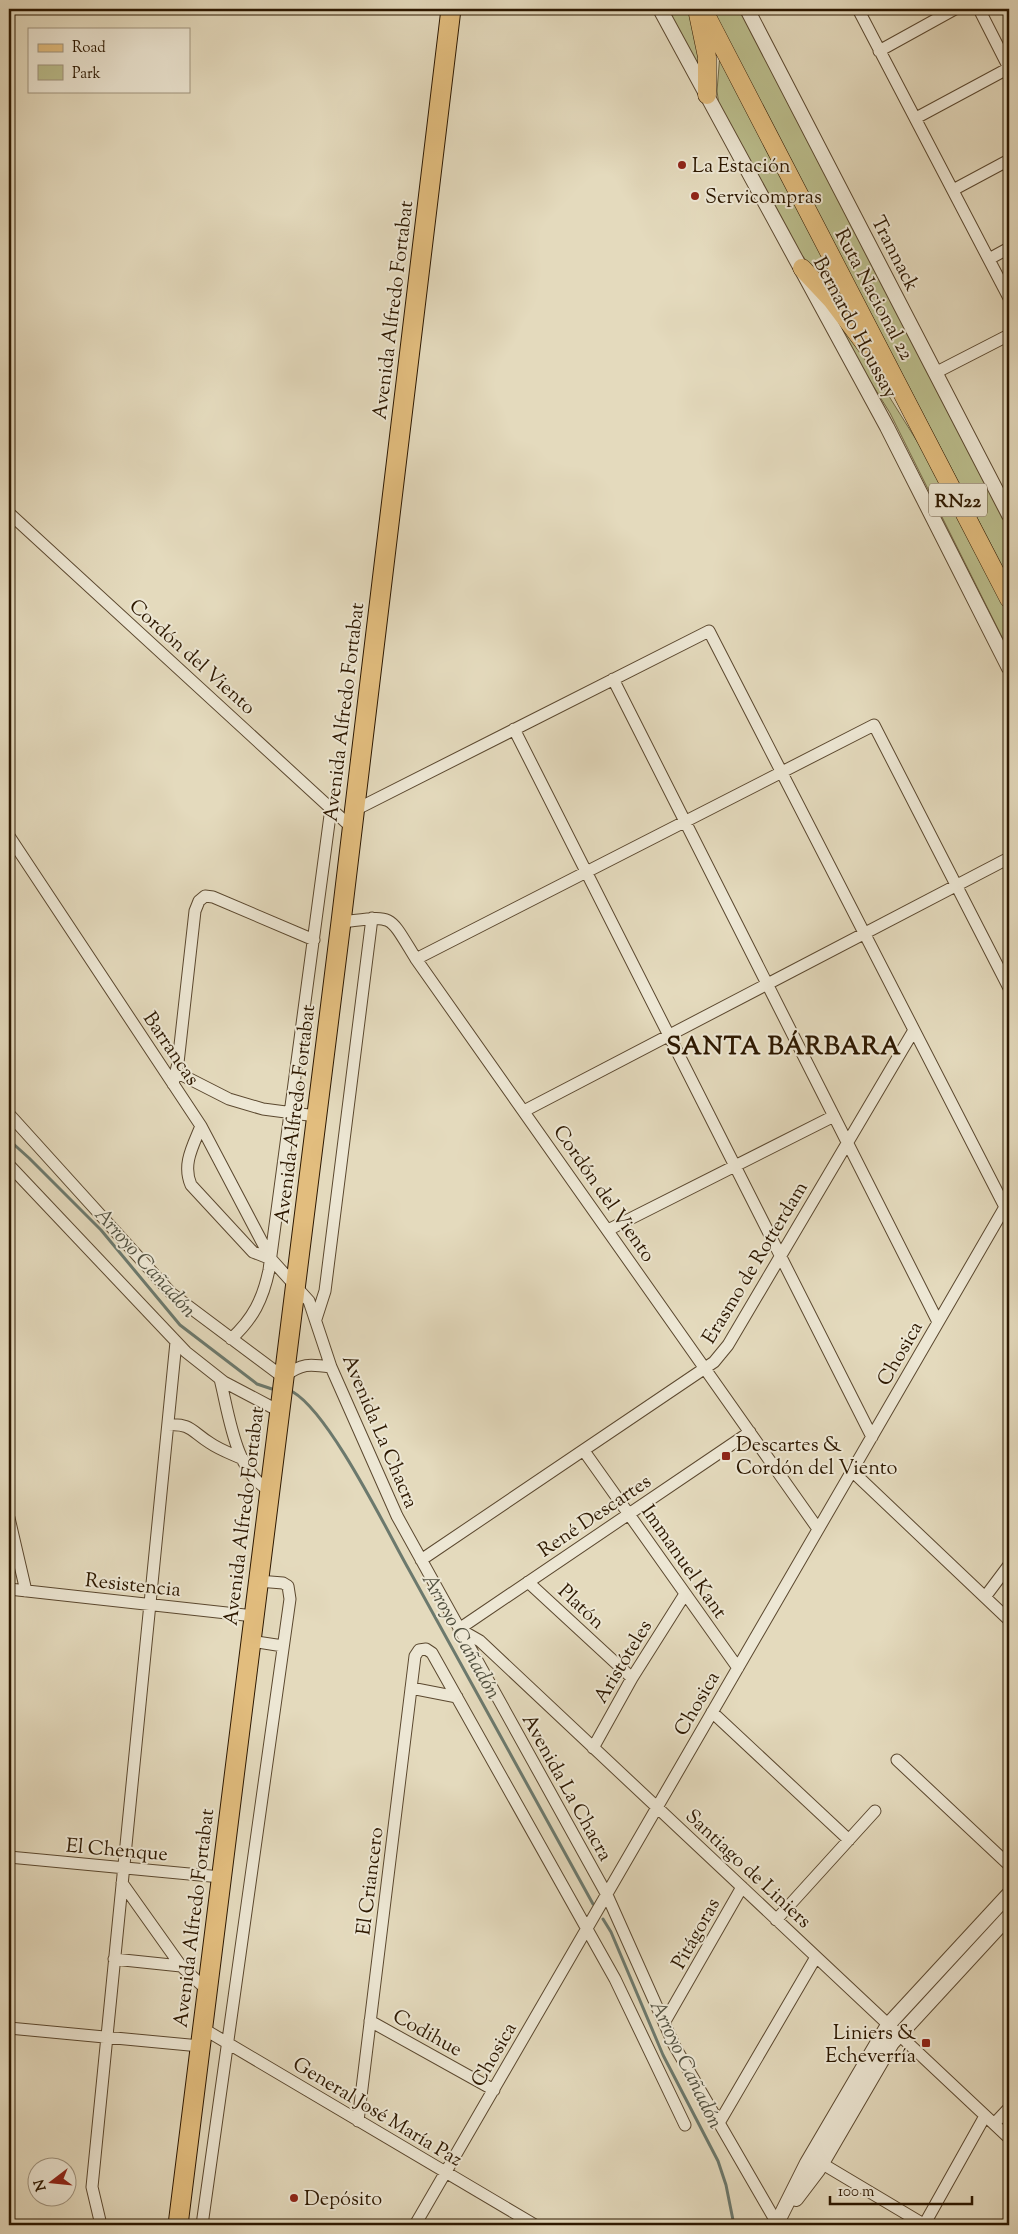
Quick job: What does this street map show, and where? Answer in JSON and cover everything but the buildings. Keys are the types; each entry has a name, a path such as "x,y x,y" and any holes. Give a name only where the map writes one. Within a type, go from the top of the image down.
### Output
{"highway":[{"name":"Avenida Alfredo Fortabat","path":"178,2225 341,922 451,9"}],"main road":[{"path":"696,9 706,57 707,95"},
{"name":"Ruta Nacional 22","path":"703,9 1009,599"},
{"path":"802,268 832,300 907,400"}],"street":[{"name":"Bernardo Houssay","path":"660,9 887,427 1009,668"},
{"name":"Trannack","path":"747,9 1009,515"},
{"path":"858,9 1009,298"},
{"path":"879,50 955,9"},
{"path":"916,118 1009,68 979,9"},
{"path":"953,190 1009,160"},
{"path":"989,259 1009,248"},
{"path":"936,373 1009,335"},
{"name":"Cordón del Viento","path":"9,513 331,808 352,819"},
{"path":"352,819 514,729 709,630 914,1030 1007,1203"},
{"path":"612,679 938,1322"},
{"path":"416,959 874,725 1009,988"},
{"path":"514,729 872,1437"},
{"path":"231,1339 244,1327 258,1307 271,1259 331,808"},
{"name":"Barrancas","path":"9,836 201,1126 271,1259 295,1283"},
{"path":"524,1111 1009,858"},
{"path":"173,1084 195,911 199,901 205,896 213,897 314,940"},
{"path":"316,1319 325,1291 372,918"},
{"name":"Cordón del Viento","path":"341,922 372,918 384,918 393,922 416,959 818,1529"},
{"name":"Erasmo de Rotterdam","path":"421,1560 706,1370 728,1345 914,1030"},
{"path":"176,1072 228,1099 263,1109 316,1116"},
{"path":"9,1114 172,1294 283,1377 296,1367 309,1364 331,1367"},
{"path":"608,1230 834,1116"},
{"path":"201,1126 186,1162 187,1175 191,1185 253,1252 271,1259"},
{"path":"9,1165 176,1342 220,1379 279,1411"},
{"name":"Chosica","path":"415,2225 1007,1203"},
{"name":"Avenida La Chacra","path":"295,1283 309,1301 331,1367 387,1497 607,1895 664,2023 777,2224"},
{"path":"100,2225 92,2187 176,1342"},
{"path":"220,1379 243,1459 249,1472 260,1485 269,1490"},
{"path":"168,1425 181,1424 189,1427 210,1444 243,1459"},
{"name":"René Descartes","path":"459,1629 750,1432"},
{"name":"Immanuel Kant","path":"584,1450 738,1668"},
{"path":"852,1471 1009,1620"},
{"path":"9,1518 26,1590"},
{"path":"985,1597 1009,1565"},
{"path":"202,2225 290,1599 288,1586 283,1583 258,1580"},
{"name":"Platón","path":"528,1582 632,1678"},
{"name":"Resistencia","path":"9,1589 254,1616"},
{"name":"Aristóteles","path":"594,1748 632,1678 685,1594"},
{"name":"Santiago de Liniers","path":"459,1629 480,1641 1009,2138"},
{"path":"251,1640 283,1646"},
{"name":"El Criancero","path":"358,2120 415,1656 422,1649 432,1653 457,1696"},
{"path":"411,1688 457,1696 615,1979 685,2125"},
{"path":"712,1712 849,1840"},
{"path":"897,1760 1009,1865"},
{"path":"776,1920 875,1811"},
{"name":"El Chenque","path":"9,1857 221,1877"},
{"path":"122,1883 181,1966 207,1990"},
{"name":"Pitágoras","path":"664,2023 742,1887"},
{"path":"777,2224 893,2030 1009,1894"},
{"path":"893,2030 1009,1916"},
{"path":"719,2123 816,1956"},
{"path":"114,1959 181,1966"},
{"name":"Codihue","path":"370,2022 494,2090"},
{"path":"9,2028 107,2037 201,2037"},
{"name":"General José María Paz","path":"201,2037 228,2044 535,2225"},
{"path":"994,2124 1009,2108"},
{"path":"816,2160 924,2225 985,2116"}],"green space":[{"path":"665,9 692,9 703,77"},
{"path":"712,9 742,9 1009,525 1009,579"},
{"path":"720,54 869,342 798,250 719,105 717,91"},
{"path":"825,300 837,313 930,462 1009,616 1009,651 890,413 859,363"}],"waterway":[{"name":"Arroyo Cañadón","path":"9,1140 101,1230 180,1325 257,1384 272,1389"},
{"name":"Arroyo Cañadón","path":"293,1392 308,1404 323,1423 356,1473 593,1904"},
{"name":"Arroyo Cañadón","path":"603,1919 611,1932 663,2055 718,2161 726,2185 734,2225"}],"place":[{"name":"La Estación","path":"682,165"},
{"name":"Servicompras","path":"695,196"},
{"name":"Descartes & Cordón del Viento","path":"726,1456"},
{"name":"Liniers & Echeverría","path":"926,2043"},
{"name":"Depósito","path":"294,2198"}],"district":[{"name":"SANTA BÁRBARA","path":"784,1045"}]}
